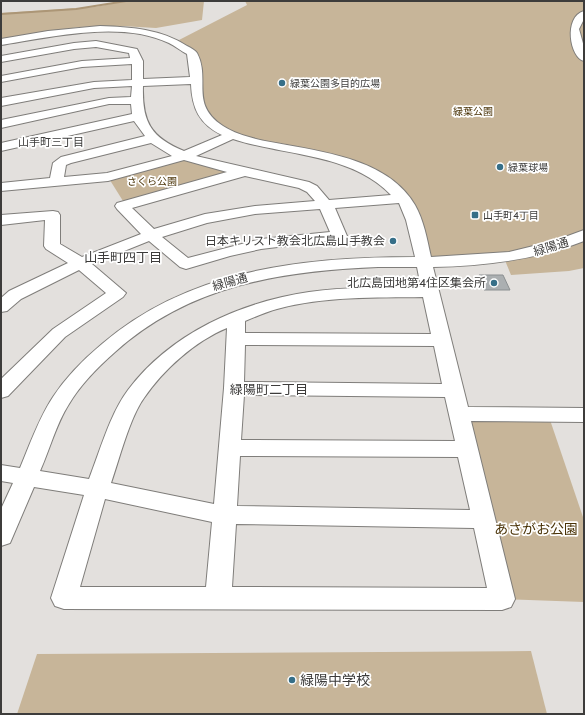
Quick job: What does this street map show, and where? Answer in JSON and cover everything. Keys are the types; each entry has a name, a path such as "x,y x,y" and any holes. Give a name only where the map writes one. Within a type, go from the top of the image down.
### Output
{"street":[{"path":"584,14 575,23 573,33 584,58"},
{"path":"1,42 77,30 114,29 153,34 172,39 192,53 202,113 214,124 232,135 273,146 304,151 361,168 386,182 402,198 411,214 424,263 429,292 443,340 502,599 64,598 97,489 126,412 135,395 147,380 166,360 191,341 216,326 236,329 443,340"},
{"path":"1,59 74,46 96,44 133,51 138,61 139,116 144,127 154,138 169,149 212,165 243,172 272,176 311,188 327,204 339,236 291,239 245,246 186,264 150,235 122,206 243,172"},
{"path":"6,78 82,64 138,61"},
{"path":"1,66 6,78 45,115"},
{"path":"1,102 94,85 197,80"},
{"path":"1,124 109,101 138,100"},
{"path":"1,147 139,116"},
{"path":"1,187 108,177 185,156 232,135"},
{"path":"56,182 60,163 66,160 154,138"},
{"path":"1,307 8,292 150,235 205,219 255,210 402,198"},
{"path":"1,220 53,215 52,246 80,264 117,293 59,332 1,391"},
{"name":"緑陽通","path":"1,536 62,399 91,362 126,332 152,314 175,302 217,285 285,269 377,262 465,262 521,255 562,245 584,235"},
{"path":"236,329 271,305 308,297 355,293 429,292"},
{"path":"218,599 234,388 236,329"},
{"path":"234,388 455,391"},
{"path":"460,414 584,414"},
{"path":"229,448 468,449"},
{"path":"1,473 27,476 97,489 224,515 484,519"}],"green space":[{"path":"126,1 204,1 202,20 156,28 122,26 79,27 1,39 1,13 95,7"},
{"name":"緑葉公園","path":"245,1 584,1 584,268 569,271 511,275 504,258 424,263 402,198 361,168 232,135 202,113 192,53 179,40 247,5"},
{"name":"さくら公園","path":"185,156 237,173 122,206 123,201 108,177"},
{"name":"あさがお公園","path":"460,414 548,414 584,520 584,602 502,599"},
{"name":"緑陽中学校","path":"531,651 547,714 17,714 37,654"}],"building":[{"name":"北広島団地第4住区集会所","path":"479,275 503,275 510,290 484,290"}],"waterway":[{"path":"1,14 76,9 126,1"}],"place":[{"name":"緑葉公園多目的広場","path":"282,83"},
{"name":"緑葉球場","path":"500,167"},
{"name":"山手町4丁目","path":"475,215"},
{"name":"日本キリスト教会北広島山手教会","path":"393,241"},
{"name":"北広島団地第4住区集会所","path":"494,283"},
{"name":"緑陽中学校","path":"292,680"}],"district":[{"name":"山手町三丁目","path":"51,142"},
{"name":"山手町四丁目","path":"123,257"},
{"name":"緑陽町二丁目","path":"269,389"}]}
